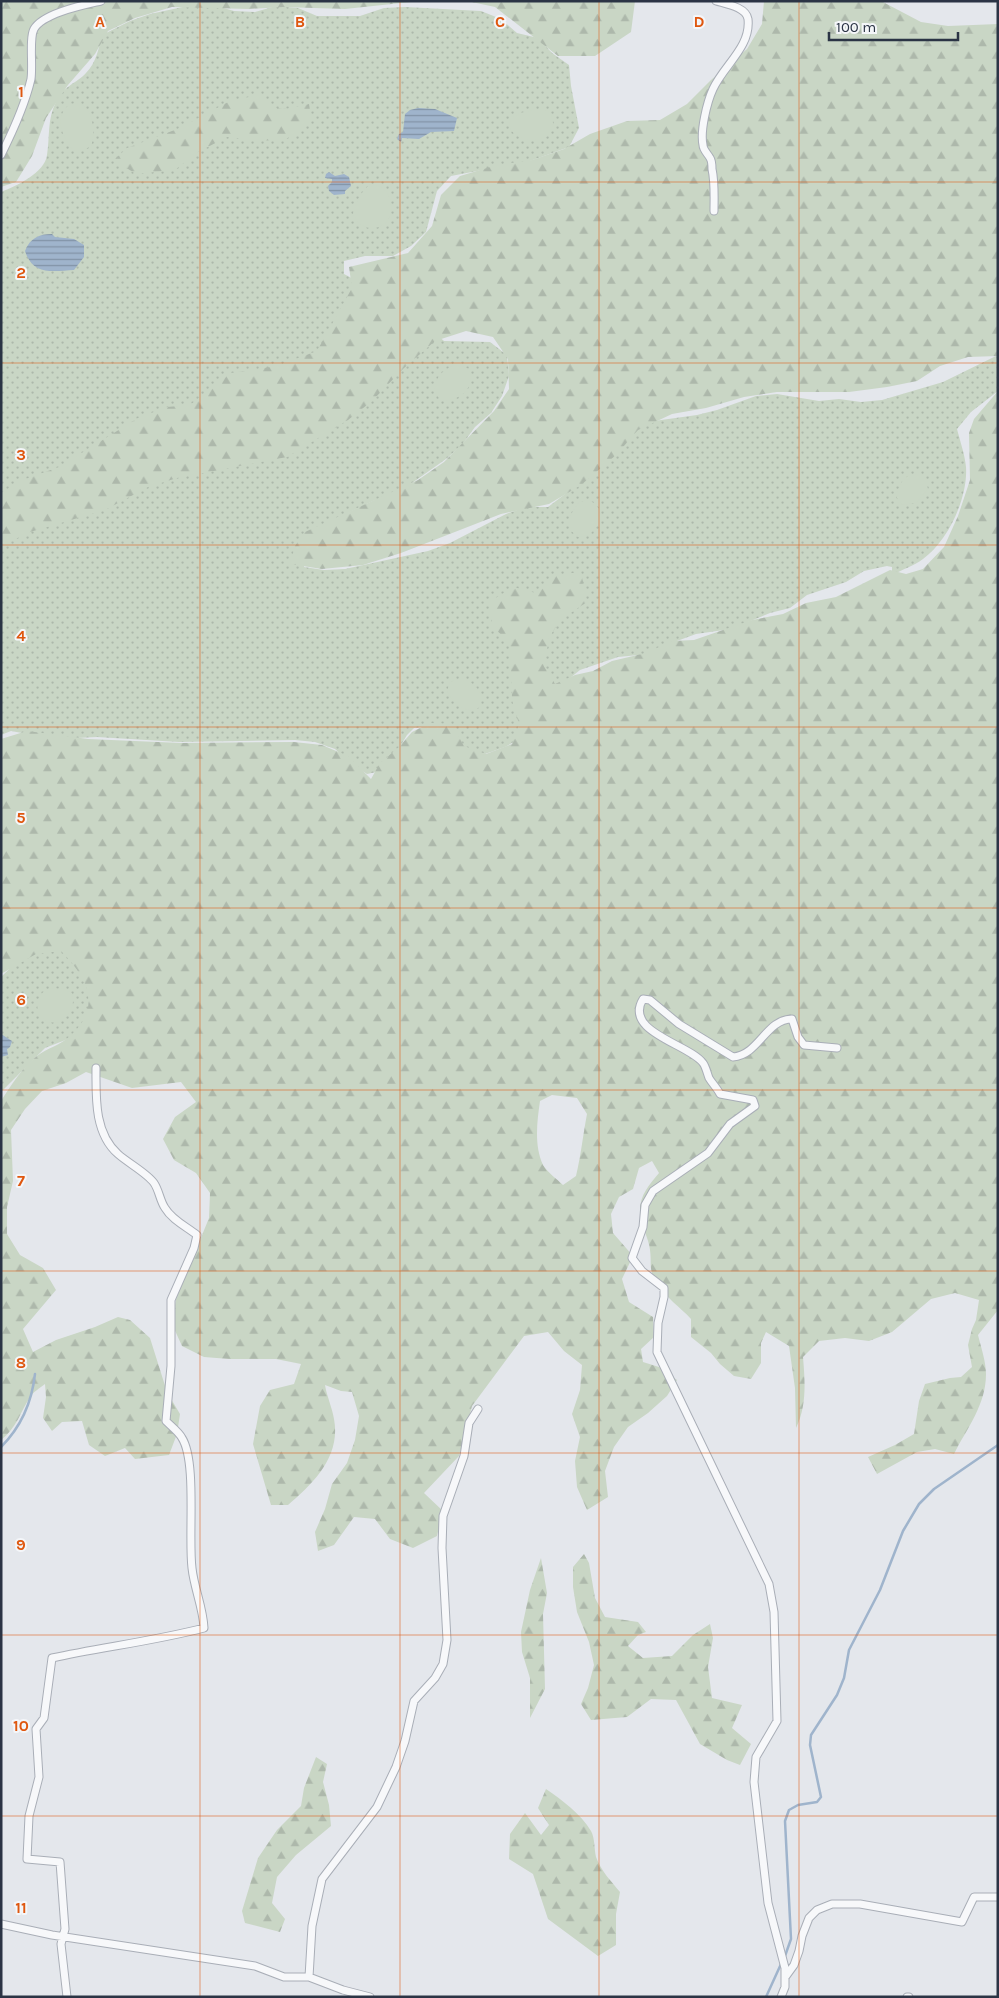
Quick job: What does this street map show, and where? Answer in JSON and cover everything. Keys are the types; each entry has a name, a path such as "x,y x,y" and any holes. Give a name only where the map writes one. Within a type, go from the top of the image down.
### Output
{"street":[{"path":"1,155 15,126 31,79 33,56 31,38 34,28 47,18 101,1"},
{"path":"714,211 713,173 711,159 703,147 703,131 712,91 721,74 740,50 747,37 748,20 746,14 739,8 718,1"},
{"path":"786,1976 768,1903 754,1782 756,1757 778,1721 774,1612 769,1584 657,1352 658,1323 664,1297 664,1288 642,1271 632,1258 643,1227 645,1205 653,1191 708,1153 730,1124 755,1106 753,1100 720,1094 703,1064 685,1049 652,1032 640,1014 639,1006 643,1000 650,1000 679,1024 733,1057 741,1056 755,1046 783,1018 792,1018 798,1037 804,1045 837,1048"},
{"path":"67,1997 61,1944 65,1929 60,1862 27,1859 29,1816 39,1777 36,1729 44,1718 52,1658 106,1646 166,1638 204,1628 203,1612 192,1568 190,1482 187,1450 182,1437 166,1421 171,1366 171,1300 198,1235 165,1209 154,1183 116,1152 106,1138 100,1124 96,1102 96,1068"},
{"path":"309,1977 312,1926 322,1879 377,1807 396,1767 405,1741 414,1701 435,1678 443,1664 447,1640 442,1548 443,1516 464,1456 470,1423 478,1409"},
{"path":"781,1997 786,1976 794,1965 809,1918 817,1910 832,1904 860,1904 962,1922 974,1897 998,1897"},
{"path":"1,1924 63,1937 255,1966 284,1976 309,1977 342,1993 370,1997"}],"green space":[{"path":"1,1 420,1 345,9 172,7 135,18 108,31 95,54 68,85 46,118 32,156 16,182 1,187"},
{"path":"467,1 635,1 631,32 595,56 558,56 495,7"},
{"path":"764,1 881,1 921,22 948,26 998,24 998,356 968,357 940,366 917,381 887,387 849,392 777,392 744,397 706,408 672,414 638,430 616,455 581,485 549,504 501,514 401,553 363,565 322,569 290,564 295,546 305,532 418,480 444,462 494,411 509,389 508,359 493,337 466,331 435,341 404,368 372,401 348,420 287,457 177,478 148,487 105,510 30,532 1,546 1,493 20,481 59,467 138,418 167,407 190,405 231,373 277,366 317,351 352,288 349,267 408,253 432,226 441,195 460,176 497,165 532,160 564,149 590,134 627,121 660,120 687,104 747,49 762,24"},
{"path":"192,5 213,5 234,11 255,12 276,6 298,8 317,16 360,16 384,8 405,7 481,11 501,19 517,33 538,38 552,53 569,65 579,128 569,147 530,161 451,176 437,191 426,232 411,246 393,256 365,256 344,261 344,274 397,304 444,341 490,342 507,355 509,376 502,396 491,413 475,427 462,445 446,459 395,495 373,501 335,519 305,546 304,567 324,570 345,569 428,551 450,543 506,514 526,507 548,507 573,488 634,428 654,421 697,415 756,396 777,394 819,401 839,399 861,402 882,400 943,382 998,355 998,391 971,412 957,429 964,453 966,479 964,492 955,518 941,541 932,551 912,566 892,575 892,567 887,566 864,571 846,582 807,595 790,608 770,613 731,629 696,634 677,641 659,653 618,657 580,670 560,686 523,737 505,747 485,754 465,749 434,726 414,728 407,735 386,770 367,774 349,762 335,749 315,742 295,740 179,742 97,737 55,739 11,731 1,735 1,192 29,178 45,162 53,108 59,96 66,88 82,77 92,65 97,55 102,35 130,21 150,14"},
{"path":"259,95 271,106 281,109 309,104 311,117 297,132 283,141 227,137 196,153 175,170 136,174 114,160 127,148 180,128 230,101"},
{"path":"79,103 87,110 93,128 91,146 82,151 73,150 61,127 62,115 65,109 70,104"},
{"path":"545,110 551,113 553,126 549,134 542,139 532,140 523,138 515,134 510,127 510,119 520,113"},
{"path":"369,185 378,186 385,190 389,197 390,214 387,222 380,227 370,228 361,225 353,213 360,195"},
{"path":"453,366 462,366 469,369 471,376 468,388 459,397 440,400 435,391 437,379 445,370"},
{"path":"998,391 998,1310 978,1335 986,1374 983,1396 975,1416 954,1454 935,1449 917,1452 877,1474 868,1457 914,1434 919,1401 925,1384 961,1377 972,1367 968,1345 976,1320 979,1300 955,1293 931,1299 892,1332 869,1341 845,1338 819,1341 803,1357 804,1402 796,1428 795,1388 789,1346 766,1332 761,1343 761,1363 751,1379 734,1376 711,1353 691,1337 691,1319 665,1293 654,1278 651,1271 649,1245 640,1213 643,1196 648,1186 659,1173 652,1161 639,1168 633,1189 619,1197 611,1214 613,1233 633,1256 622,1279 629,1302 653,1317 654,1337 641,1349 643,1362 659,1367 677,1380 667,1396 628,1427 614,1447 605,1471 608,1497 587,1510 577,1487 575,1461 580,1437 572,1414 580,1390 582,1365 564,1351 548,1332 524,1336 472,1406 459,1456 424,1493 443,1511 437,1536 413,1548 390,1539 375,1519 354,1517 334,1545 318,1551 315,1532 325,1509 332,1484 347,1463 355,1440 359,1416 352,1392 341,1391 325,1385 334,1419 335,1432 329,1457 316,1478 288,1505 271,1505 253,1444 260,1406 270,1390 294,1384 301,1364 276,1359 204,1357 182,1346 172,1324 176,1299 209,1218 210,1193 196,1173 174,1160 163,1139 175,1117 196,1102 181,1082 132,1088 86,1072 66,1083 42,1091 25,1109 11,1130 13,1181 7,1207 7,1234 20,1255 43,1268 56,1290 23,1329 33,1352 56,1340 118,1317 130,1320 150,1338 167,1392 180,1414 177,1434 169,1455 135,1459 125,1448 105,1456 89,1445 82,1421 62,1422 52,1431 43,1418 46,1397 45,1384 31,1395 14,1425 1,1440 1,1101 26,1066 41,1053 70,1036 80,1025 89,1003 88,992 84,982 78,971 61,951 36,954 1,974 1,739 27,731 88,739 181,743 294,742 322,745 348,756 371,779 380,763 399,747 412,732 430,723 452,724 464,746 486,754 512,744 519,724 512,700 510,643 491,625 491,601 513,587 536,593 555,575 581,572 587,602 560,620 549,638 544,666 555,684 575,675 593,671 612,661 646,653 672,641 694,640 752,620 783,614 806,603 836,597 890,570 906,574 923,569 944,547 958,516 970,480 969,433 974,419","holes":["552,1095 577,1098 587,1114 576,1176 563,1185 545,1168 538,1150 537,1133 540,1101"]},
{"path":"917,474 925,478 928,489 916,503 902,505 897,498 900,485 908,476"},
{"path":"589,500 599,509 601,522 589,535 578,537 569,529 569,517 579,502"},
{"path":"465,679 476,687 481,696 481,706 474,711 458,705 451,699 447,691 450,682"},
{"path":"31,948 68,951 92,986 93,1007 85,1026 68,1039 45,1048 1,1092 1,977"},
{"path":"52,988 72,993 73,1003 71,1010 59,1023 47,1022 38,1014 39,997"},
{"path":"584,1554 589,1563 595,1598 605,1617 638,1622 646,1632 638,1635 628,1646 643,1658 672,1656 693,1635 710,1624 713,1638 708,1667 712,1698 742,1705 732,1728 751,1744 740,1765 727,1760 700,1744 676,1700 651,1699 627,1717 591,1720 581,1704 588,1688 594,1665 589,1642 577,1612 573,1587 573,1567"},
{"path":"541,1558 547,1593 543,1614 545,1689 530,1718 530,1678 522,1652 521,1632 530,1590"},
{"path":"316,1757 327,1764 323,1782 329,1805 331,1826 296,1855 277,1877 272,1903 285,1919 280,1932 245,1923 242,1911 258,1858 277,1830 301,1806 304,1788"},
{"path":"546,1789 571,1808 587,1825 594,1840 598,1862 606,1876 620,1892 616,1914 616,1945 598,1956 548,1919 533,1874 509,1859 510,1834 525,1813 541,1835 549,1825 538,1808"}],"water":[{"path":"418,108 435,109 457,118 454,131 431,132 419,139 402,138 401,142 397,139 399,134 403,132 405,114 410,110"},
{"path":"329,172 335,176 344,174 349,177 351,186 345,191 345,194 334,195 329,191 328,186 332,179 325,178"},
{"path":"52,234 55,237 74,239 84,245 84,257 74,270 45,270 33,265 29,259 25,251 29,243 39,236"},
{"path":"1,1034 12,1041 7,1049 8,1055 1,1057"}],"waterway":[{"path":"1,1447 20,1422 28,1404 35,1374"},
{"path":"785,1956 791,1939 785,1821 789,1810 798,1805 817,1802 821,1797 810,1745 811,1735 837,1695 844,1678 849,1650 880,1590 903,1531 919,1504 934,1489 998,1445"},
{"path":"766,1997 781,1964"}]}
